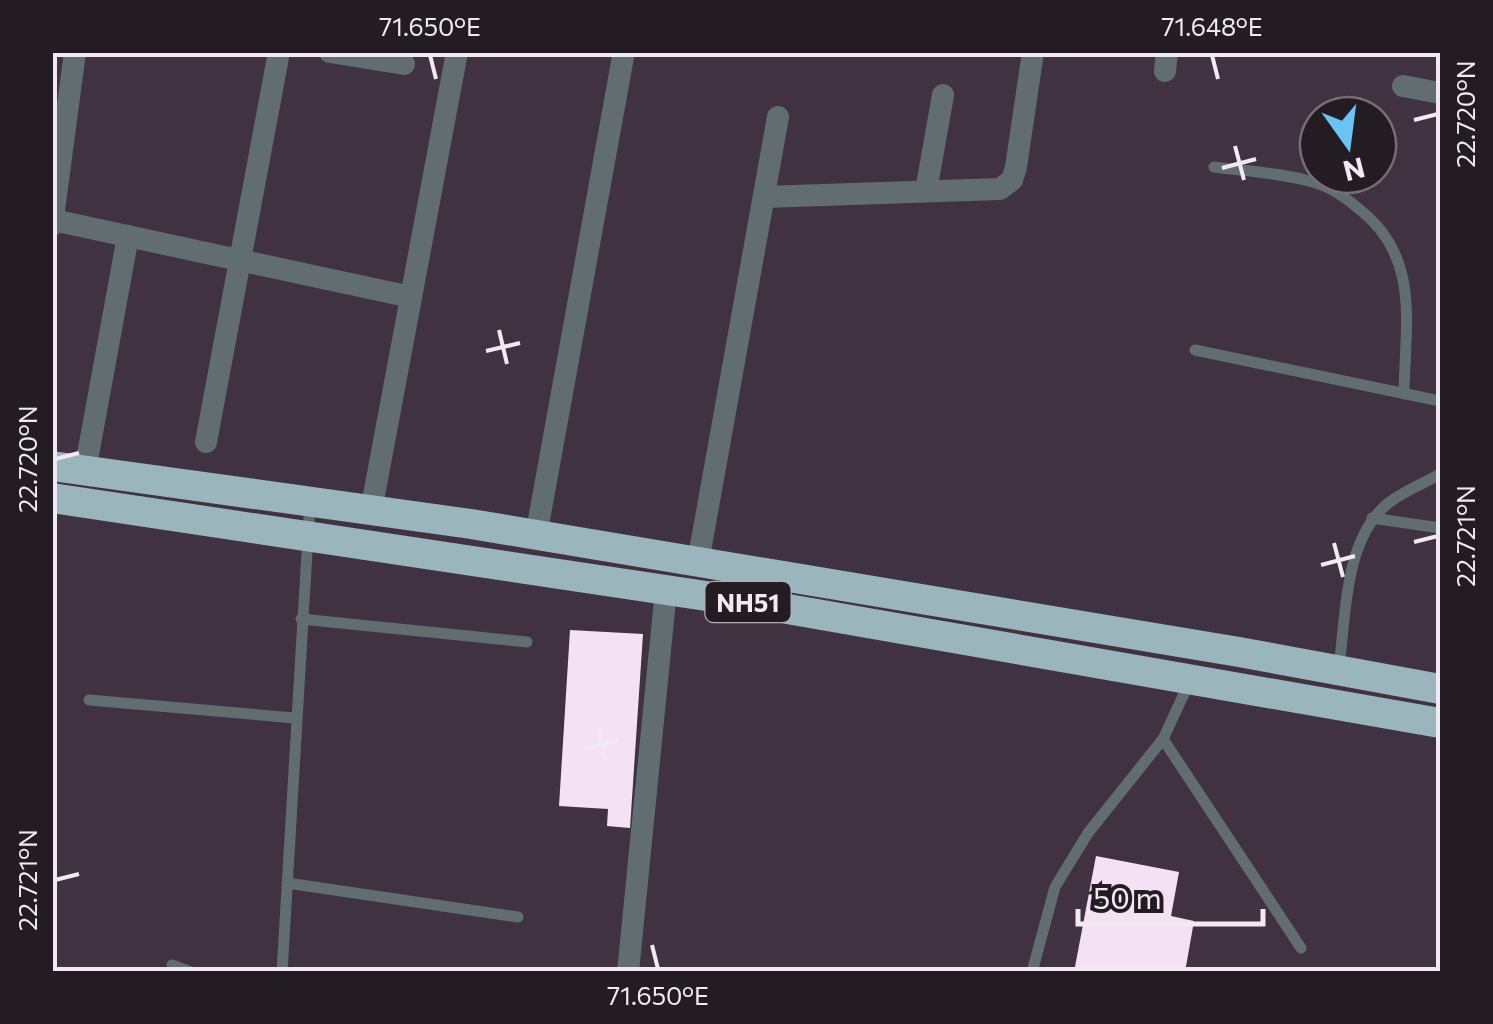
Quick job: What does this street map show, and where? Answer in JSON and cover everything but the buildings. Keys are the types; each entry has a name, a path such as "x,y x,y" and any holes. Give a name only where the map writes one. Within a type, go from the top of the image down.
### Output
{"highway":[{"name":"NH51","path":"52,466 698,562 1440,689"},
{"name":"NH51","path":"52,498 666,590 1440,723"}],"street":[{"path":"76,52 53,222 411,297"},
{"path":"206,442 279,52"},
{"path":"330,52 375,56 404,64"},
{"path":"371,511 457,52"},
{"path":"764,197 1000,189 1012,180 1033,52"},
{"path":"536,536 622,57"},
{"path":"1403,86 1440,93"},
{"path":"926,191 943,95"},
{"path":"698,562 778,117"},
{"path":"85,471 128,236"},
{"path":"628,972 666,590"}],"lane":[{"path":"1214,167 1313,181 1338,192 1367,214 1399,256 1406,288 1404,394"},
{"path":"1195,350 1440,401"},
{"path":"1339,671 1355,561 1372,518 1389,501 1440,474"},
{"path":"282,972 310,502"},
{"path":"1372,518 1440,528"},
{"path":"301,620 527,642"},
{"path":"1032,972 1055,887 1088,833 1163,739 1190,681"},
{"path":"89,700 295,718"},
{"path":"1163,739 1301,948"},
{"path":"287,883 518,917"},
{"path":"172,965 192,972"}]}
